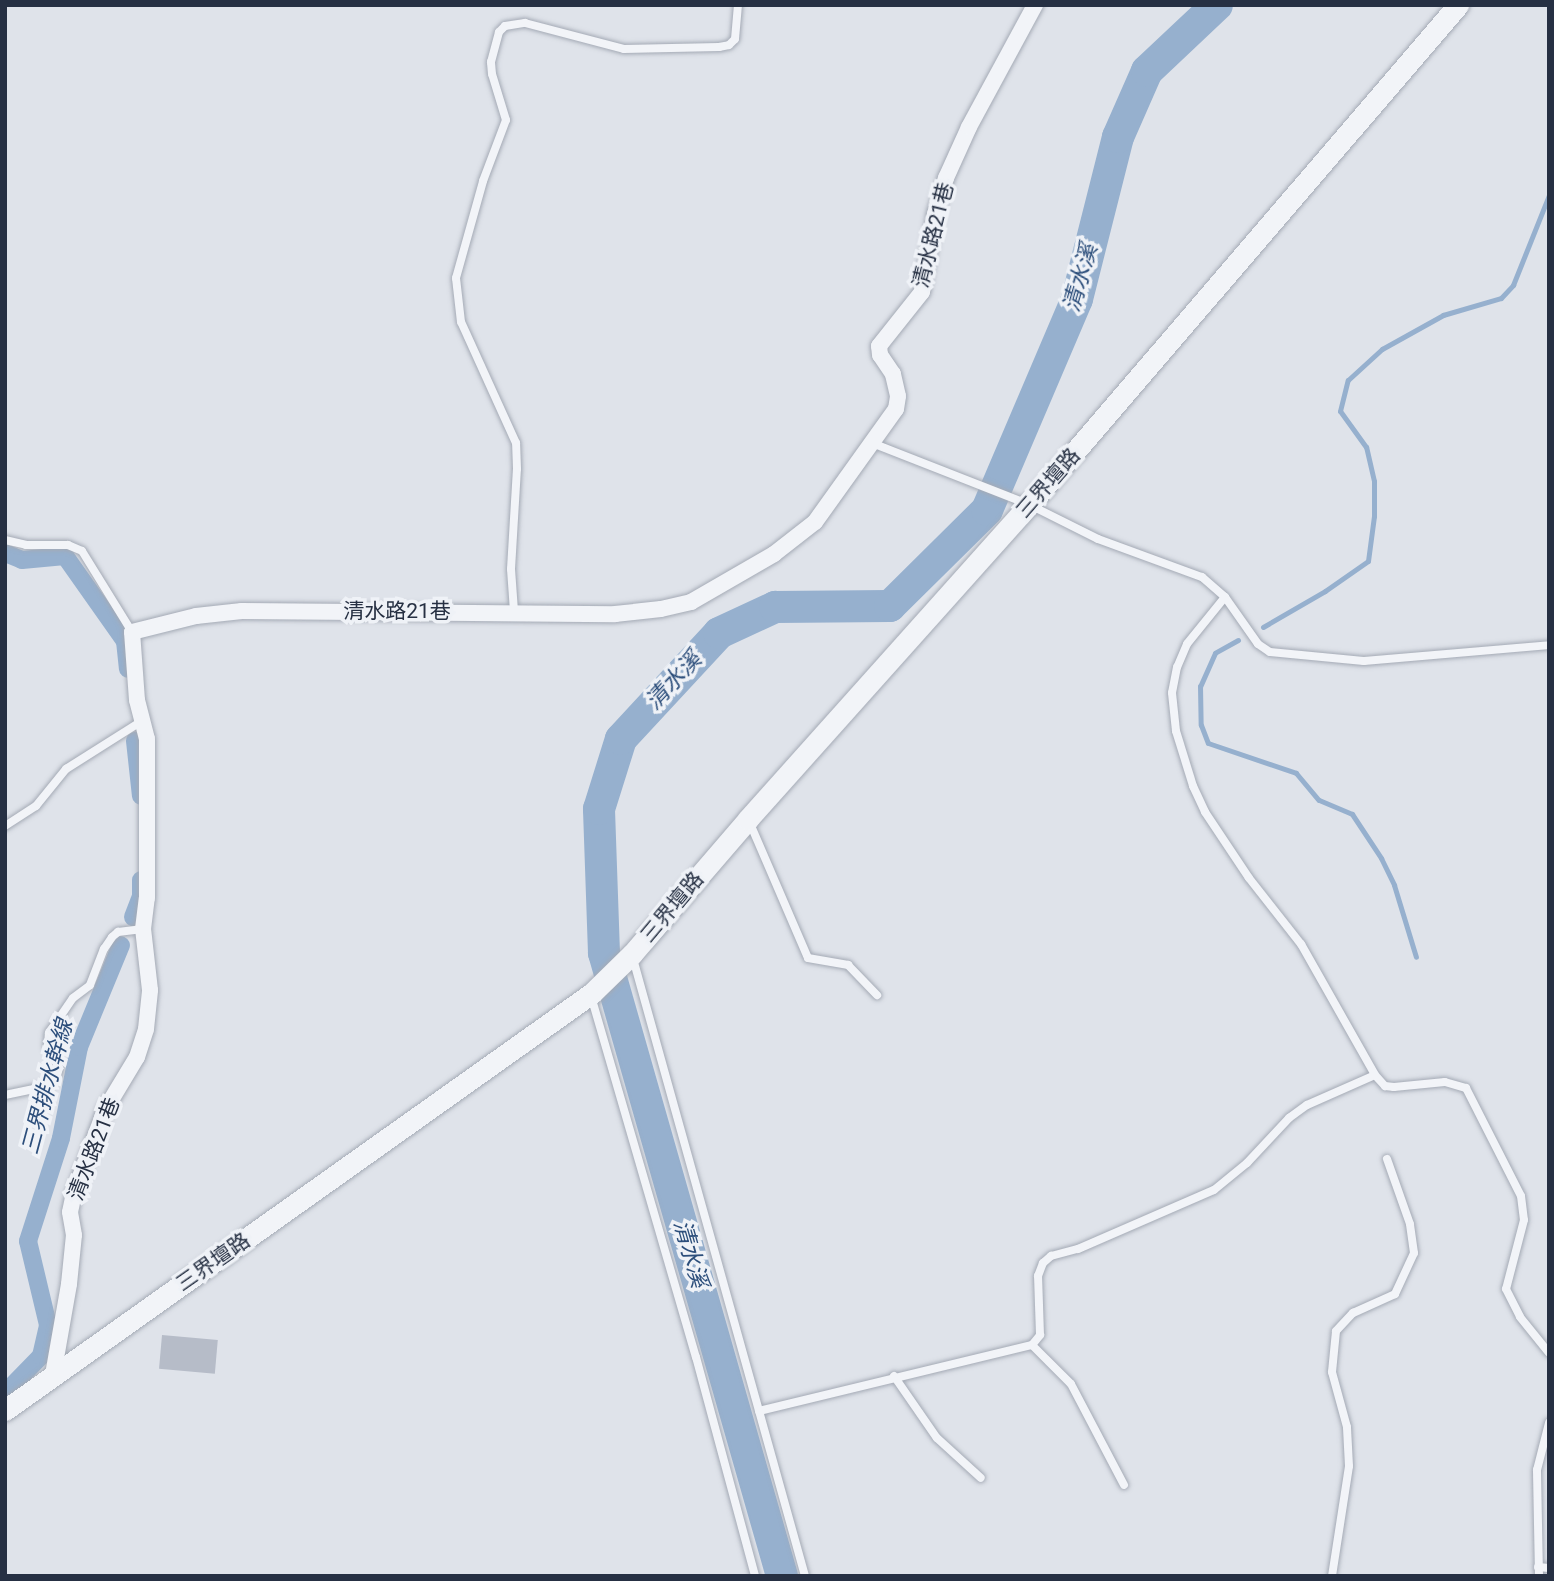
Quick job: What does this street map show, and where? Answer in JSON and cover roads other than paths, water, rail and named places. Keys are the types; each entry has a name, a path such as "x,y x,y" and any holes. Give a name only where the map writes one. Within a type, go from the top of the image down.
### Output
{"street":[{"name":"清水路21巷","path":"53,1375 69,1284 74,1235 70,1212 74,1193 105,1110 137,1057 146,1029 150,990 144,929 147,898 147,739 137,700 132,632 197,616 242,611 514,611 615,614 691,602 802,535 896,409 898,396 893,374 880,355 879,346 922,292 935,214 946,178 969,127 1035,5"},
{"name":"三界壇路","path":"5,1410 591,994 632,954 748,818 1028,505 1458,5"}],"lane":[{"path":"514,611 511,569 516,443 461,322 456,278 483,181 506,120 491,62 499,32 505,26 525,23 624,49 719,47 729,45 735,38 738,5"},
{"path":"872,443 1028,505 1098,539 1202,577 1226,597 1258,644 1270,652 1364,661 1549,645"},
{"path":"5,540 26,545 68,545 82,551 132,632"},
{"path":"1226,597 1187,644 1177,667 1172,693 1176,731 1192,786 1205,812 1249,878 1301,944 1375,1075 1385,1086 1445,1082 1466,1088 1521,1196 1524,1220 1506,1289 1520,1317 1549,1353"},
{"path":"5,826 36,806 66,769 142,721"},
{"path":"748,818 808,958 848,964 877,995"},
{"path":"5,1095 48,1086 56,1079 59,1068 48,1046 49,1033 73,998 90,985 104,948 112,937 118,932 144,929"},
{"path":"632,954 805,1576"},
{"path":"591,994 696,1357 755,1576"},
{"path":"760,1411 894,1376 1032,1345 1040,1335 1038,1276 1043,1263 1051,1256 1078,1249 1214,1190 1247,1163 1289,1118 1307,1105 1375,1075"},
{"path":"1332,1576 1349,1466 1347,1427 1332,1372 1335,1331 1353,1313 1395,1294 1414,1253 1410,1224 1387,1159"},
{"path":"1032,1345 1071,1384 1124,1485"},
{"path":"894,1376 937,1438 981,1478"},
{"path":"1549,1423 1537,1470 1539,1571 1549,1567"}],"waterway":[{"name":"清水溪","path":"782,1576 604,953 599,809 621,739 719,633 775,607 890,606 987,510 1077,299 1118,137 1147,71 1217,5"},
{"path":"1263,627 1325,591 1368,561 1374,516 1374,481 1366,447 1340,411 1348,380 1382,349 1443,315 1501,298 1513,285 1549,195"},
{"name":"三界排水幹線","path":"5,553 22,560 65,556 125,641 128,669"},
{"path":"1238,640 1215,653 1200,686 1201,725 1208,743 1296,773 1319,800 1352,814 1381,858 1394,885 1416,957"},
{"name":"三界排水幹線","path":"135,741 141,796"},
{"name":"三界排水幹線","path":"133,917 141,896 141,880"},
{"name":"三界排水幹線","path":"5,1393 41,1356 48,1325 28,1241 61,1138 79,1047 121,945"}]}
